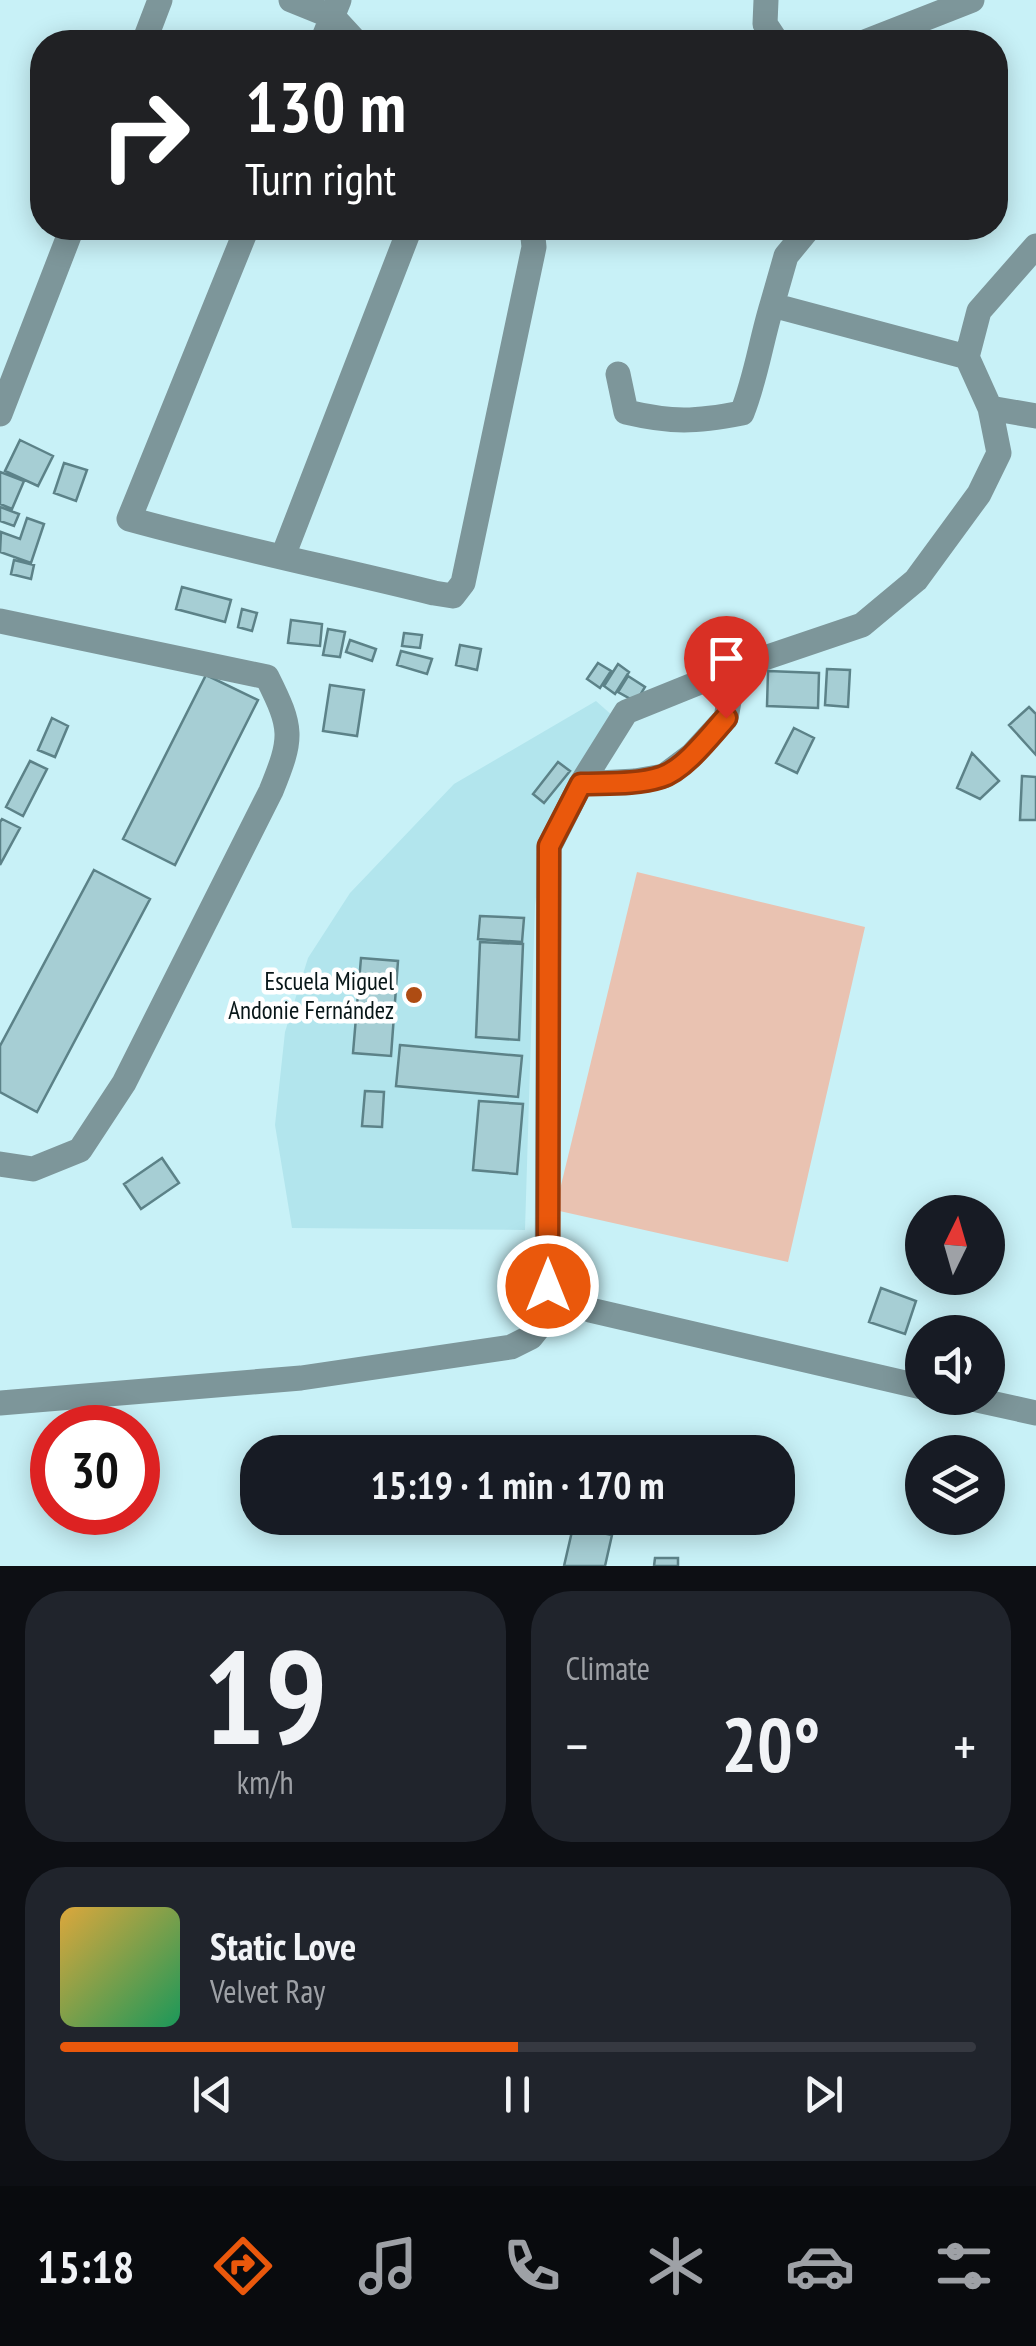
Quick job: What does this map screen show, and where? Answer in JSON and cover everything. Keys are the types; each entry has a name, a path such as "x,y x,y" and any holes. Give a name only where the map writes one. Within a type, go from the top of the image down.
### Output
{"street":[{"path":"149,30 160,0"},
{"path":"290,0 336,8 349,30"},
{"path":"766,0 765,24 769,30"},
{"path":"896,30 972,0"},
{"path":"0,414 67,240"},
{"path":"242,240 129,519 232,547 453,596 463,583 496,437 533,240"},
{"path":"283,556 405,240"},
{"path":"618,374 626,412 664,421 703,421 742,413 754,385 760,347 786,256 800,240"},
{"path":"0,1403 302,1378 511,1347 530,1337 547,1318 549,846 581,784 626,712 735,668 862,625 916,580 980,494 999,454 990,408 967,357 978,311 1036,246"},
{"path":"772,305 967,357"},
{"path":"990,408 1036,416"},
{"path":"0,621 268,677 289,728 286,756 272,790 124,1084 80,1150 33,1169 0,1164"},
{"path":"581,784 664,776 692,755 726,718 735,668"},
{"path":"548,1286 590,1310 905,1383"},
{"path":"1005,1406 1036,1413"}],"shaded area":[{"name":"Escuela Miguel Andonie Fernández","path":"596,701 614,717 543,842 535,905 525,1230 292,1228 275,1125 285,1032 308,958 350,893 454,784"},
{"path":"637,872 865,927 788,1262 555,1210"}],"building":[{"path":"20,440 53,456 38,486 5,471"},
{"path":"64,463 87,470 76,501 54,493"},
{"path":"0,472 24,481 12,509 0,504"},
{"path":"0,507 19,514 14,526 0,521"},
{"path":"27,518 44,524 31,563 0,552 1,532 20,539"},
{"path":"14,560 34,565 31,579 11,574"},
{"path":"182,587 231,600 225,622 176,609"},
{"path":"242,609 257,613 252,631 238,627"},
{"path":"291,620 322,624 320,646 288,643"},
{"path":"328,629 345,632 340,657 323,655"},
{"path":"404,633 422,635 420,648 402,646"},
{"path":"350,640 376,649 372,661 346,652"},
{"path":"460,645 481,649 477,670 456,665"},
{"path":"401,651 432,659 427,674 397,665"},
{"path":"598,663 611,671 600,688 587,679"},
{"path":"618,664 629,672 615,694 604,686"},
{"path":"827,669 850,670 848,707 825,705"},
{"path":"768,671 819,673 818,708 767,706"},
{"path":"206,675 258,700 175,865 123,839"},
{"path":"628,676 645,687 636,702 618,692"},
{"path":"330,685 364,690 357,736 323,731"},
{"path":"1029,707 1036,714 1036,755 1009,725"},
{"path":"52,718 68,726 55,757 38,750"},
{"path":"794,728 814,738 797,773 776,763"},
{"path":"972,753 999,781 980,799 957,788"},
{"path":"30,761 47,769 23,816 6,807"},
{"path":"558,762 570,771 544,803 533,794"},
{"path":"1022,776 1036,777 1036,820 1020,820"},
{"path":"2,819 20,828 0,865 0,822"},
{"path":"94,870 150,899 37,1112 0,1092 0,1046"},
{"path":"480,916 524,918 522,942 478,939"},
{"path":"480,942 523,944 519,1040 476,1037"},
{"path":"361,958 398,961 391,1056 353,1053"},
{"path":"400,1045 522,1056 518,1097 396,1086"},
{"path":"365,1091 384,1092 382,1127 362,1126"},
{"path":"479,1101 523,1104 517,1174 473,1170"},
{"path":"162,1158 179,1183 141,1209 124,1184"},
{"path":"881,1288 916,1301 911,1315 905,1315 905,1334 869,1322"},
{"path":"571,1535 612,1535 605,1566 564,1566"},
{"path":"655,1558 678,1558 678,1566 654,1566"}],"place":[{"name":"Escuela Miguel Andonie Fernández","path":"414,995"}],"route":[{"path":"548,1286 549,846 581,784 664,776 692,755 726,718"}]}
